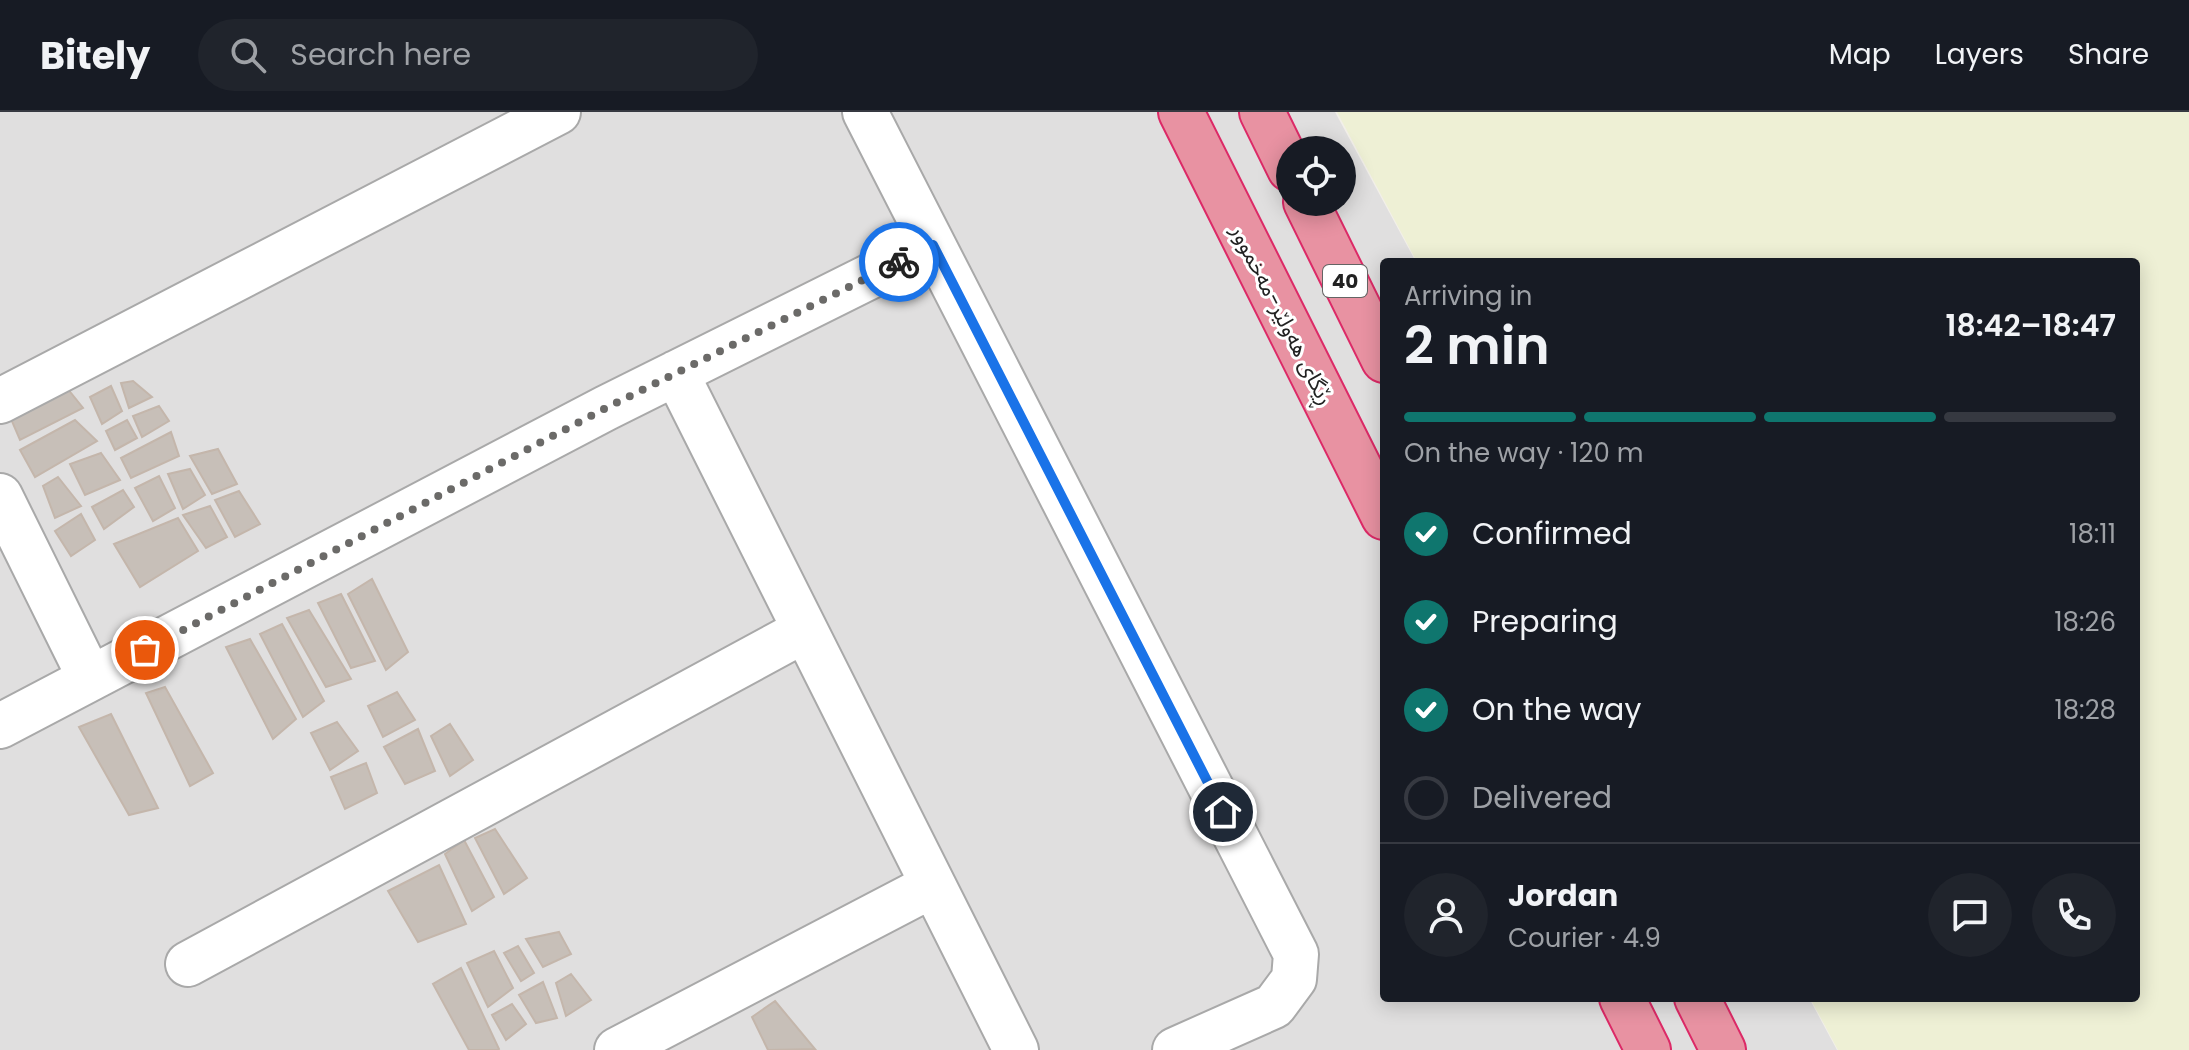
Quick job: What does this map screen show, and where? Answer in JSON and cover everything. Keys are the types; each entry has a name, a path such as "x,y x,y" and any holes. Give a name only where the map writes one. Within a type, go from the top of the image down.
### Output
{"highway":[{"name":"ڕێگای هەولێر-مەخموور","path":"1181,112 1380,509"},
{"path":"1262,112 1276,140"},
{"name":"40","path":"1313,216 1380,352"},
{"path":"1624,1002 1648,1050"},
{"path":"1699,1002 1723,1050"}],"street":[{"path":"865,112 1296,954 1294,979 1274,1006 1175,1050"},
{"path":"0,401 552,113"},
{"path":"0,726 676,373 933,245"},
{"path":"676,373 1016,1050"},
{"path":"0,496 90,678"},
{"path":"188,964 805,630"},
{"path":"617,1050 933,885"}],"shaded area":[{"path":"0,112 1335,112 1348,136 1276,136 1276,216 1356,216 1356,151 1414,258 1380,258 1380,1002 1811,1002 1837,1050 0,1050"}],"green space":[{"path":"1337,112 2189,112 2189,1050 1838,1050 1812,1002 2140,1002 2140,258 1415,258 1356,148 1356,136 1350,136"}],"building":[{"path":"133,381 152,397 129,408 121,383"},
{"path":"111,386 122,411 102,424 90,397"},
{"path":"67,388 83,408 20,440 11,419"},
{"path":"159,406 169,421 142,437 133,416"},
{"path":"75,420 97,441 35,477 20,450"},
{"path":"127,420 137,438 115,450 106,431"},
{"path":"171,432 179,456 131,478 121,458"},
{"path":"218,449 237,484 212,494 190,456"},
{"path":"101,453 120,480 85,495 70,464"},
{"path":"190,469 205,495 183,509 168,474"},
{"path":"159,476 175,508 153,521 135,488"},
{"path":"58,477 81,506 55,518 43,486"},
{"path":"123,490 134,507 104,529 92,507"},
{"path":"239,491 260,524 235,537 215,500"},
{"path":"210,506 227,537 206,548 183,515"},
{"path":"81,514 95,540 71,556 55,531"},
{"path":"178,518 198,551 140,587 114,544"},
{"path":"372,579 408,652 386,670 348,594"},
{"path":"341,594 375,661 351,668 318,603"},
{"path":"309,610 351,679 326,687 287,618"},
{"path":"282,624 324,701 303,717 260,634"},
{"path":"250,639 296,719 273,739 226,647"},
{"path":"165,687 213,773 190,786 146,693"},
{"path":"397,692 415,720 383,737 368,706"},
{"path":"111,714 158,808 129,815 79,727"},
{"path":"337,722 358,751 330,770 311,733"},
{"path":"450,724 473,760 450,776 431,736"},
{"path":"418,729 435,771 405,784 384,747"},
{"path":"366,763 377,793 345,809 331,777"},
{"path":"495,829 527,878 504,894 475,838"},
{"path":"464,840 494,897 472,911 445,854"},
{"path":"439,865 466,924 418,942 388,891"},
{"path":"559,932 571,954 543,967 526,939"},
{"path":"518,946 534,973 521,981 504,953"},
{"path":"494,951 513,988 488,1007 467,963"},
{"path":"461,968 498,1050 469,1050 433,984"},
{"path":"571,974 591,1000 566,1016 556,983"},
{"path":"543,982 557,1018 536,1023 519,995"},
{"path":"775,1001 815,1049 768,1050 752,1017"},
{"path":"512,1004 526,1024 506,1040 492,1015"}],"way so far":[{"path":"145,650 606,408 899,262"}],"route":[{"path":"899,262 933,245 1223,812"}]}
